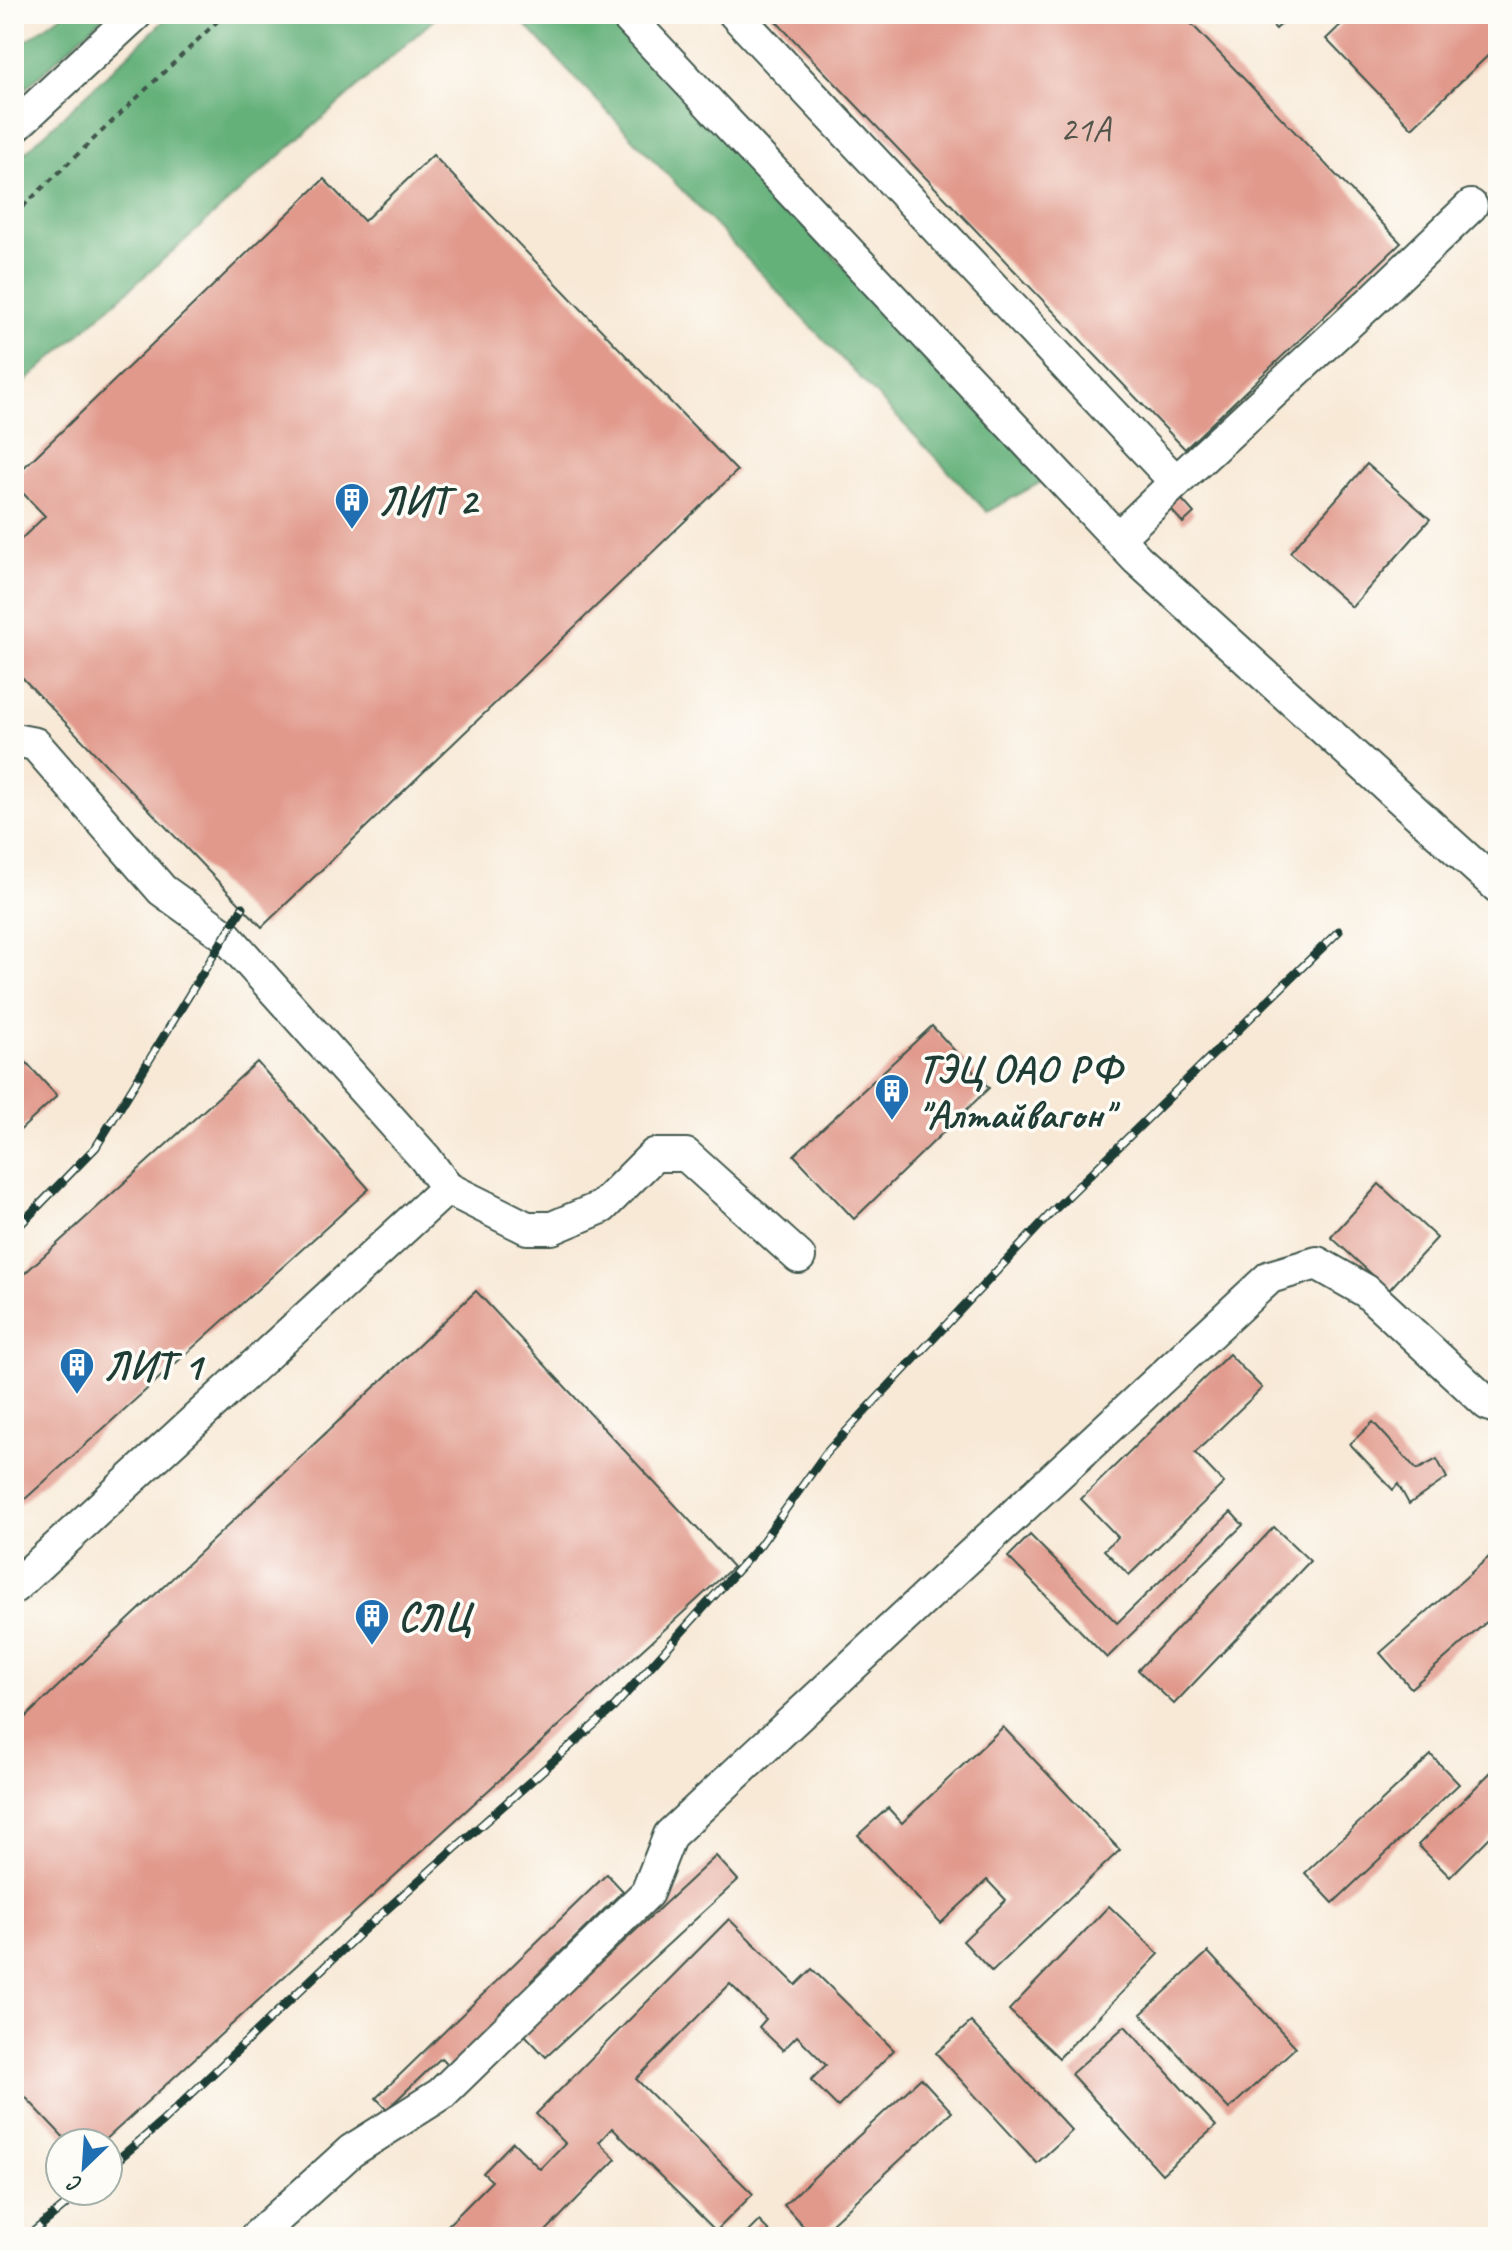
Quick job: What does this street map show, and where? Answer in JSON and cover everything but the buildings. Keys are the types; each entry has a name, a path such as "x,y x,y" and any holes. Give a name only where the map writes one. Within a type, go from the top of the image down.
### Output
{"street":[{"path":"14,127 136,14"},
{"path":"625,14 1137,559 1498,887"},
{"path":"735,14 1176,482"},
{"path":"1118,538 1471,206"},
{"path":"14,740 35,744 162,890 226,936 425,1158 447,1188 527,1228 552,1228 602,1207 654,1155 686,1155 799,1257"},
{"path":"14,1587 447,1188"},
{"path":"256,2237 351,2151 441,2094 647,1893 670,1835 1270,1277 1317,1263 1354,1284 1366,1291 1488,1404 1498,1408"}],"path":[{"path":"14,215 225,14"}],"green space":[{"path":"63,14 106,14 14,99 14,50"},
{"path":"171,14 440,14 14,392 14,163"},
{"path":"515,14 605,14 1045,480 987,512"}],"railway":[{"path":"14,1231 96,1147 243,907"},
{"path":"124,2154 360,1933 613,1708 760,1545 826,1453 1054,1210 1339,931"},
{"path":"27,2237 63,2207"}],"place":[{"name":"ЛИТ 2","path":"352,531"},
{"name":"ТЭЦ ОАО РФ \"Алтайвагон\"","path":"892,1122"},
{"name":"ЛИТ 1","path":"77,1396"},
{"name":"СЛЦ","path":"372,1647"}]}
